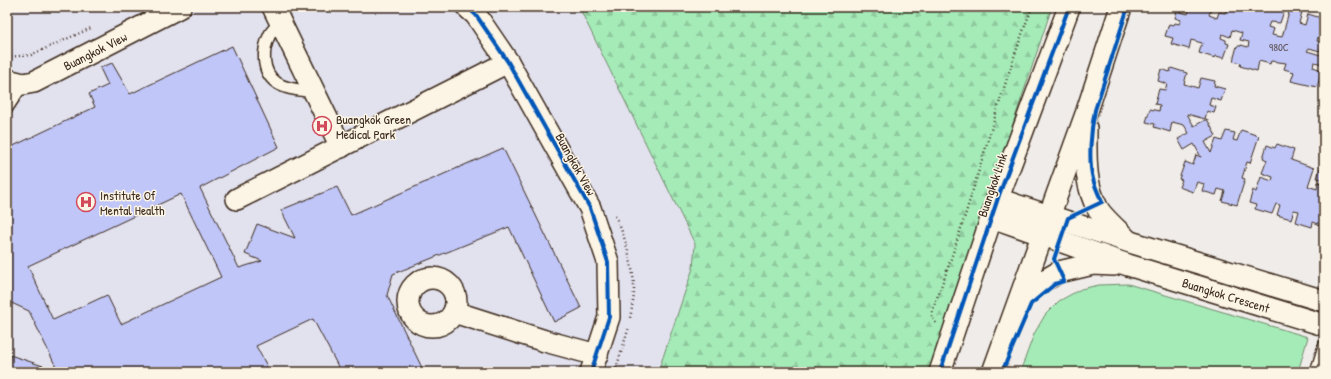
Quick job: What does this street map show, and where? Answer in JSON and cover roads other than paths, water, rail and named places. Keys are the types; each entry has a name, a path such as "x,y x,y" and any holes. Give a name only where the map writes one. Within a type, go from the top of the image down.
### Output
{"street":[{"name":"Buangkok View","path":"15,82 34,82 180,7"},
{"name":"Buangkok View","path":"454,312 545,341 594,364 609,317 608,262 590,208 508,62 476,15 466,7"},
{"name":"Buangkok Link","path":"940,372 994,208 1069,7"},
{"path":"993,372 1086,114 1121,7"},
{"path":"277,15 341,147"},
{"path":"237,199 508,62"},
{"name":"Buangkok Crescent","path":"1086,114 1086,161 1088,184 1098,210 1130,242"},
{"name":"Buangkok Crescent","path":"994,208 1045,225 1130,242 1324,325"},
{"name":"Buangkok Crescent","path":"1045,225 1128,265"},
{"name":"Buangkok Crescent","path":"1016,306 1033,287 1059,272 1093,264 1128,265 1324,301"}],"lane":[{"path":"277,15 264,52 265,67 277,84 287,88 314,92"},
{"path":"7,108 15,82"},
{"path":"1316,372 1324,346"}],"place":[{"name":"Buangkok Green Medical Park","path":"322,126"},
{"name":"Institute Of Mental Health","path":"86,202"}]}
